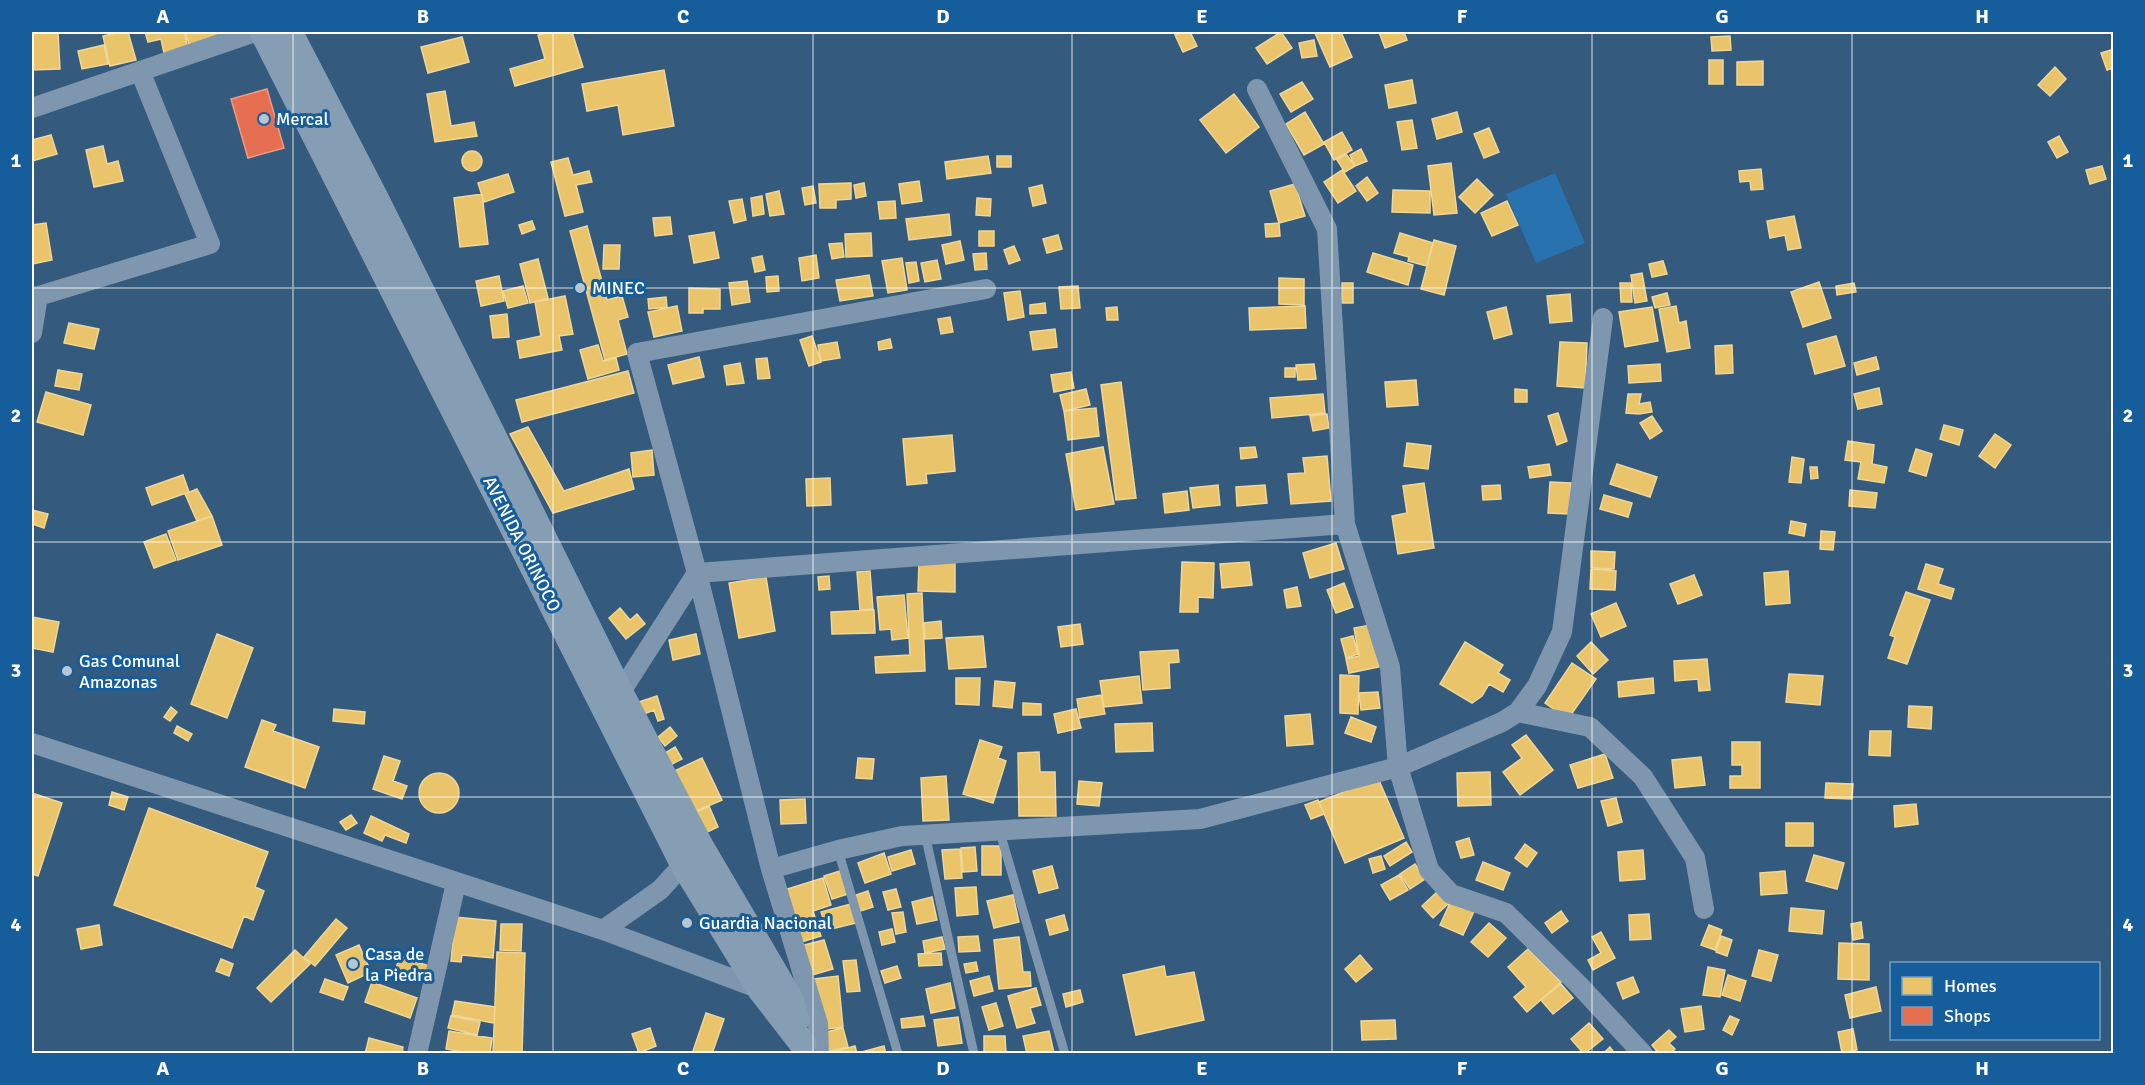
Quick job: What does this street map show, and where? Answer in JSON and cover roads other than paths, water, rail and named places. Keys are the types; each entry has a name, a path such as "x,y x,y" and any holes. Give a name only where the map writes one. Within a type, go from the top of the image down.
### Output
{"street":[{"path":"32,108 255,32"},
{"name":"AVENIDA ORINOCO","path":"262,32 761,990 809,1050"},
{"name":"AVENIDA ORINOCO","path":"289,32 377,202 620,693 692,855 791,1001 809,1050"},
{"path":"32,333 34,297 210,243 140,71"},
{"path":"1257,89 1327,229 1345,524 1390,667 1398,767 1429,870 1450,894 1506,913 1580,986 1643,1053"},
{"path":"809,1050 818,1024 771,869 697,573 637,353 986,289"},
{"path":"771,869 838,850 902,836 1200,819 1398,767 1503,722 1518,712 1537,686 1562,632 1603,318"},
{"path":"697,573 1345,524"},
{"path":"620,693 697,573"},
{"path":"1518,712 1590,727 1643,777 1695,858 1704,909"},
{"path":"32,743 603,930 791,1001"},
{"path":"603,930 660,890 692,855"},
{"path":"417,1053 456,883"}],"lane":[{"path":"999,829 1065,1053"},
{"path":"925,834 974,1053"},
{"path":"838,850 898,1053"}],"place":[{"name":"Mercal","path":"264,119"},
{"name":"MINEC","path":"580,288"},
{"name":"Gas Comunal Amazonas","path":"67,671"},
{"name":"Guardia Nacional","path":"687,923"},
{"name":"Casa de la Piedra","path":"353,964"}]}
